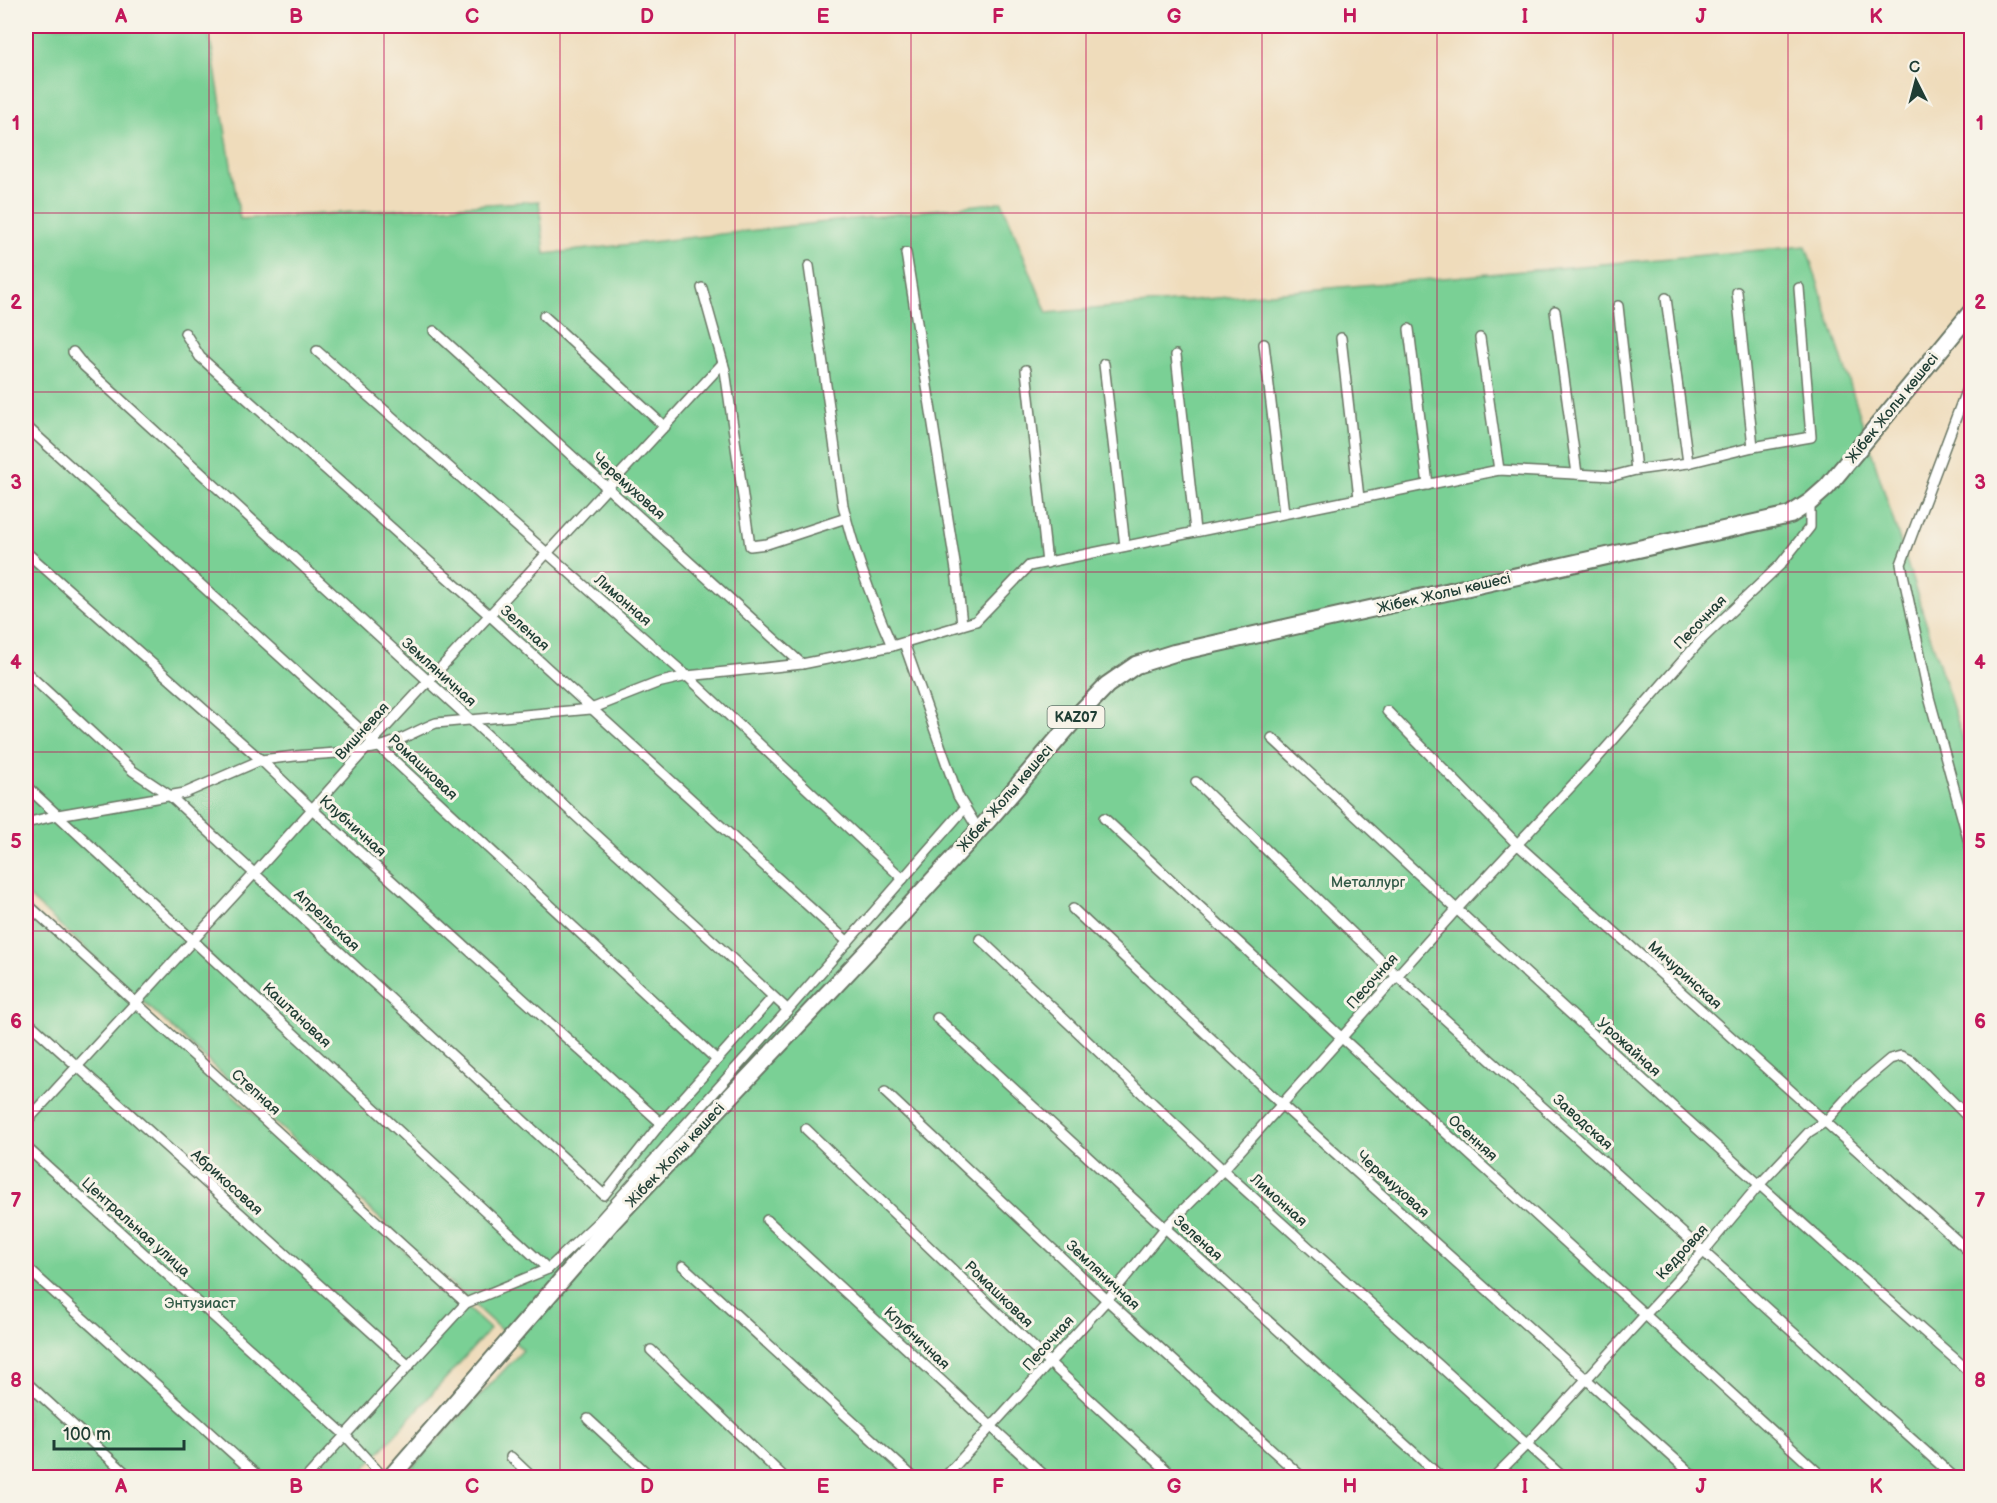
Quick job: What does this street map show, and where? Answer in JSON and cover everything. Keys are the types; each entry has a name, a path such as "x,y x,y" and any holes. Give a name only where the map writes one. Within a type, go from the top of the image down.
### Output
{"highway":[{"name":"Жібек Жолы көшесі","path":"390,1478 612,1222 881,937 1107,685 1136,665 1174,653 1790,515 1827,487 1971,311"}],"street":[{"path":"906,253 956,570 962,624"},
{"path":"809,266 846,518 852,544 870,595 892,646"},
{"path":"702,288 723,363 750,546 767,544 846,518"},
{"path":"26,823 58,815 185,793 261,760 396,743 436,723 591,708 657,683 687,676 802,664 904,643 976,621 1029,566 1499,470 1614,476 1811,437 1800,288"},
{"path":"1737,292 1754,447"},
{"path":"1666,298 1688,463"},
{"path":"1618,306 1636,470"},
{"path":"1555,311 1576,474"},
{"path":"544,316 665,427"},
{"path":"1409,329 1428,484"},
{"name":"Черемуховая","path":"434,331 802,664"},
{"name":"Зеленая","path":"184,333 200,357 489,615 848,942"},
{"path":"1341,338 1359,498"},
{"path":"1480,338 1499,470"},
{"path":"1264,344 1284,513"},
{"name":"Лимонная","path":"317,351 687,676 903,879"},
{"name":"Земляничная","path":"73,352 84,366 788,1010"},
{"path":"1176,355 1195,531"},
{"name":"Вишневая","path":"26,1122 371,747 489,615 723,363"},
{"path":"1104,364 1125,546"},
{"path":"1026,370 1047,563"},
{"path":"1971,375 1901,564 1929,697 1971,853"},
{"name":"Ромашковая","path":"26,426 371,747 717,1060"},
{"name":"Песочная","path":"944,1478 1107,1300 1165,1228 1223,1170 1456,910 1593,764 1701,640 1779,565 1810,527 1810,502"},
{"name":"Клубничная","path":"26,552 261,760 312,809 661,1123"},
{"path":"904,643 958,796 978,829"},
{"name":"Апрельская","path":"26,672 133,771 169,795 604,1195 661,1123"},
{"name":"Мичуринская","path":"1387,711 1518,844 1971,1254"},
{"name":"Урожайная","path":"1272,738 1456,910 1971,1374"},
{"name":"Заводская","path":"1196,782 1398,976 1955,1478"},
{"name":"Каштановая","path":"26,786 548,1269"},
{"path":"306,1478 466,1303 548,1269 599,1221 965,808"},
{"name":"Осенняя","path":"1104,818 1824,1478"},
{"name":"Степная","path":"26,903 466,1303"},
{"name":"Черемуховая","path":"1072,909 1282,1105 1696,1478"},
{"name":"Лимонная","path":"980,939 1223,1170 1564,1478"},
{"path":"661,1123 773,997"},
{"name":"Зеленая","path":"937,1018 1442,1478"},
{"name":"Абрикосовая","path":"26,1020 409,1366"},
{"name":"Кедровая","path":"1493,1478 1704,1251 1759,1185 1809,1132 1825,1122 1858,1086 1890,1059 1901,1056 1912,1061 1971,1121"},
{"name":"Земляничная","path":"885,1092 1107,1300 1302,1478"},
{"name":"Ромашковая","path":"806,1129 1050,1363 1175,1478"},
{"name":"Центральная улица","path":"26,1147 345,1435 384,1478"},
{"name":"Клубничная","path":"767,1220 1047,1478"},
{"path":"683,1266 914,1478"},
{"path":"26,1267 260,1478"},
{"path":"651,1350 785,1478"},
{"path":"26,1382 131,1478"},
{"path":"588,1419 652,1478"},
{"path":"511,1457 533,1478"}],"green space":[{"name":"Металлург","path":"26,26 208,26 240,219 539,201 545,254 1002,202 1047,313 1806,246 1971,764 1971,1477 403,1477 523,1350 26,894"},
{"name":"Энтузиаст","path":"26,906 490,1329 357,1477 26,1477"}]}
